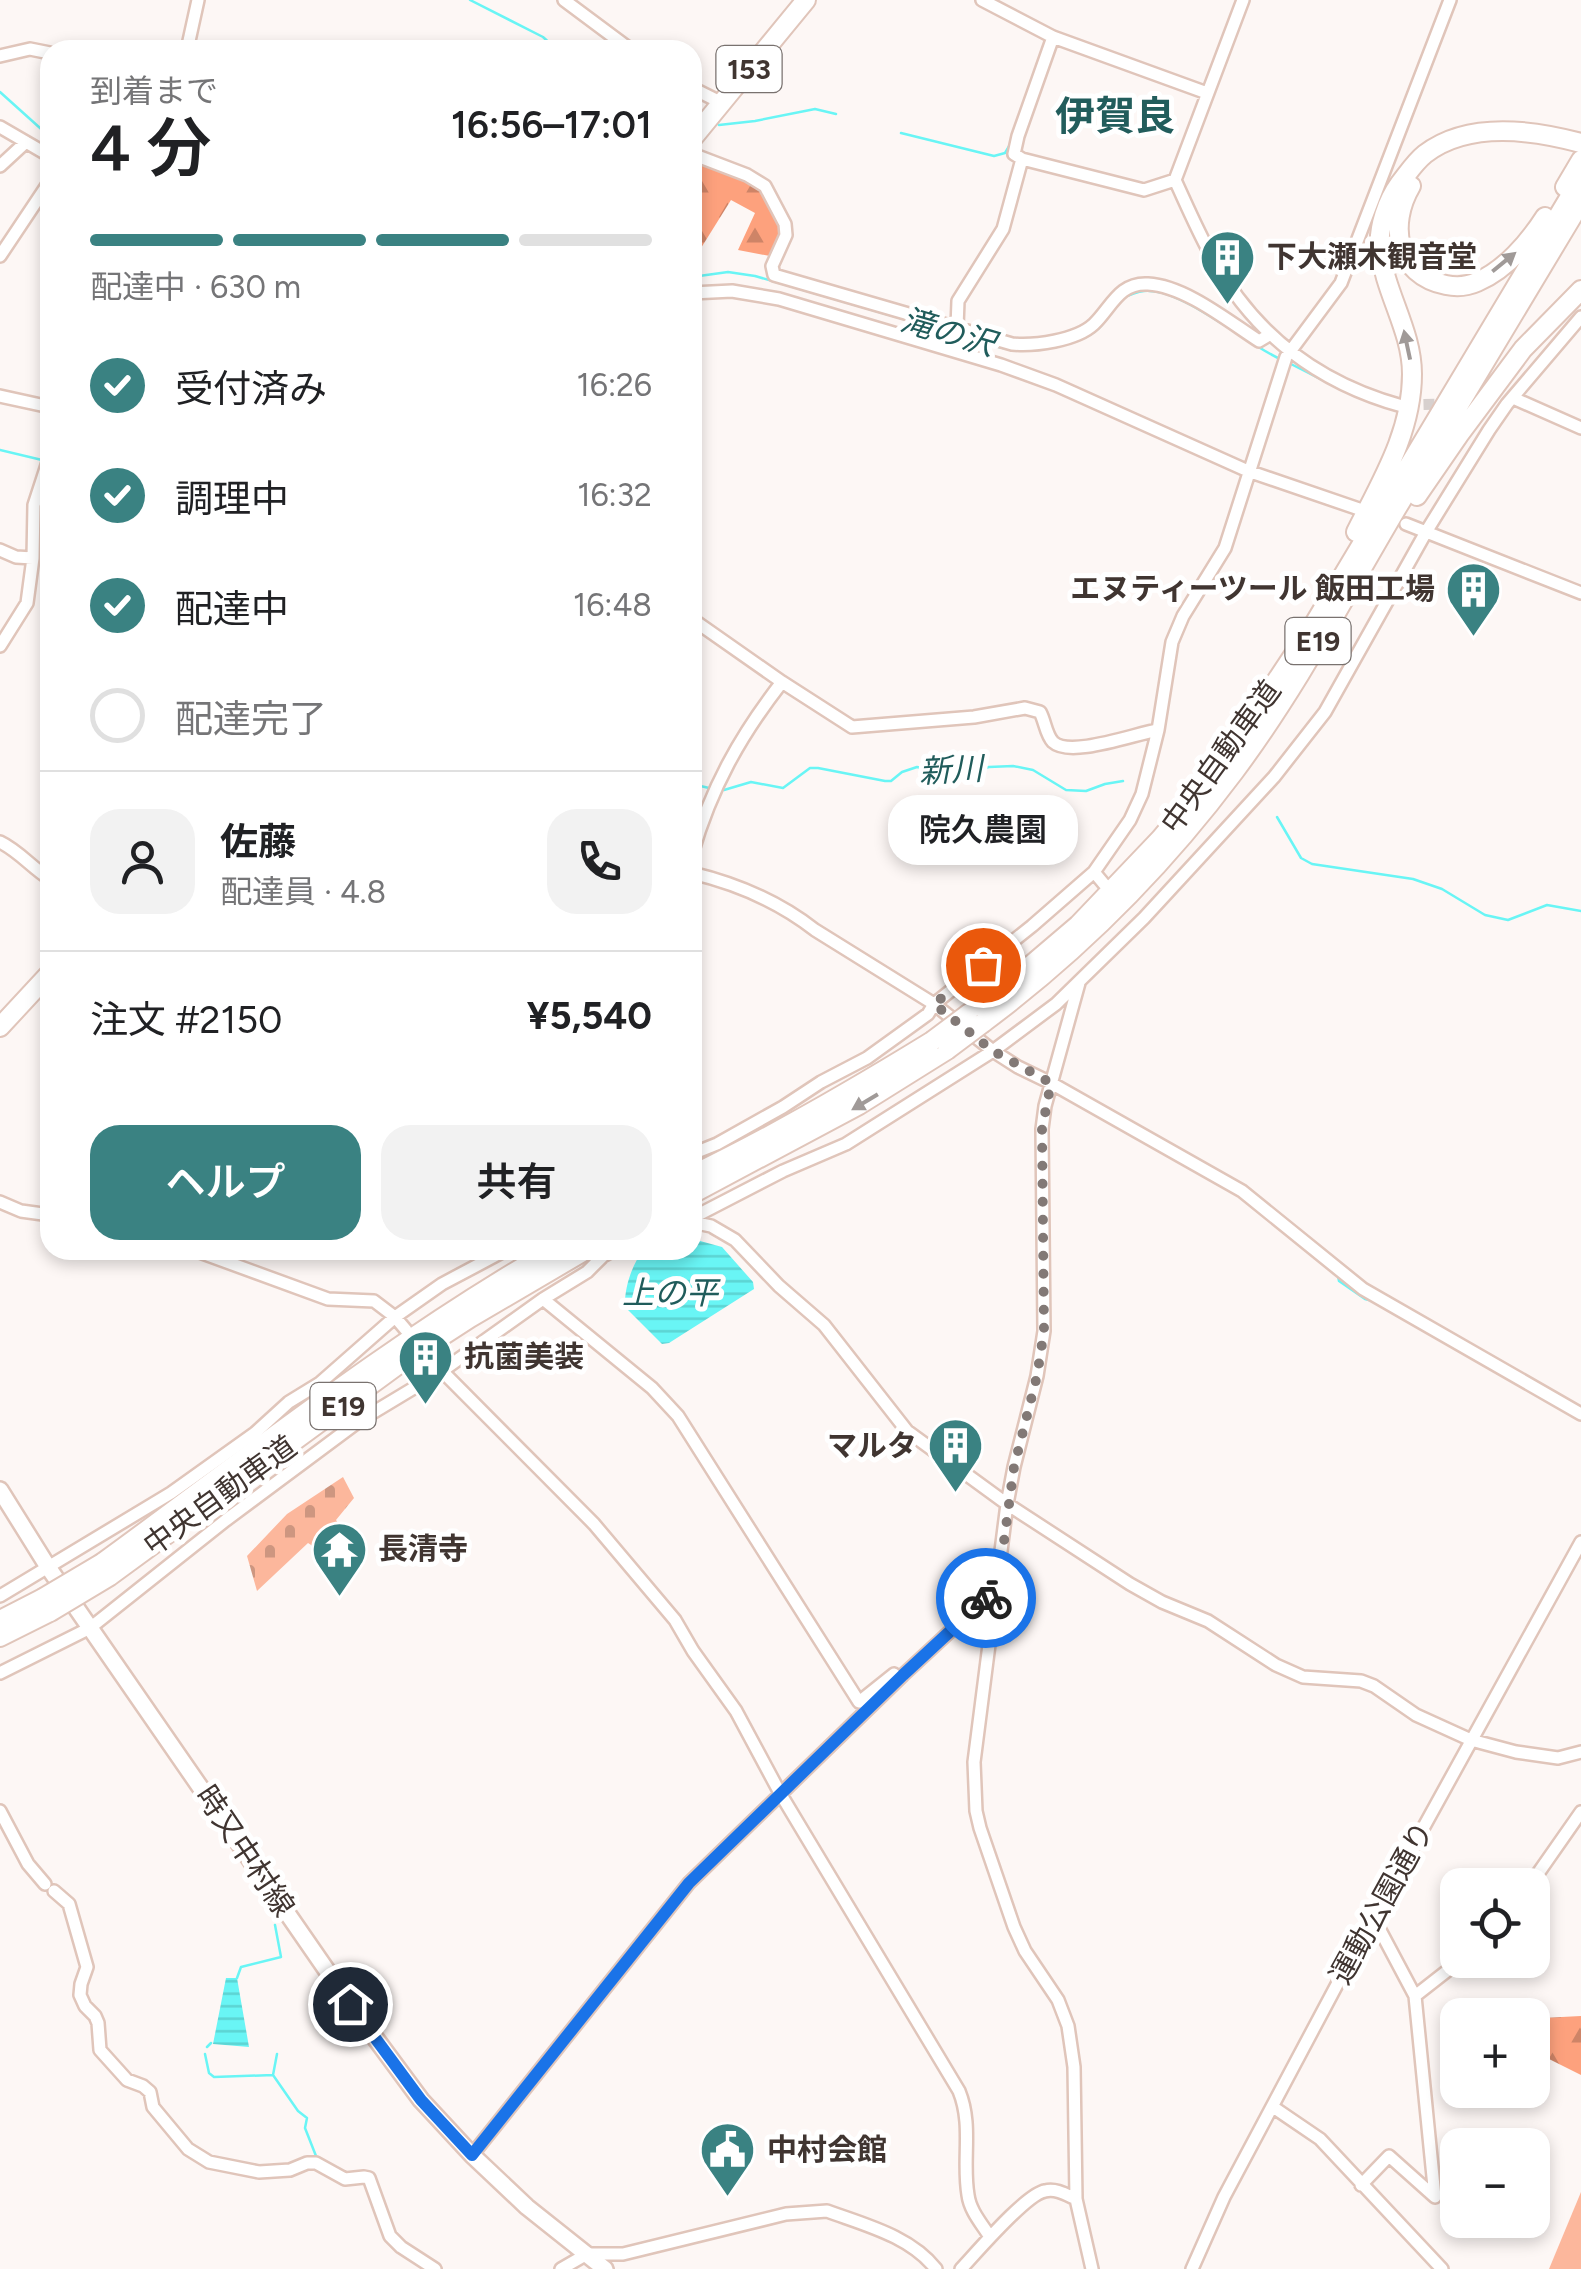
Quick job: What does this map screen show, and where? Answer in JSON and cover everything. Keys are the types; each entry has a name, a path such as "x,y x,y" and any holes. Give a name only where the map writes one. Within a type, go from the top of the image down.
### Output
{"highway":[{"name":"153","path":"702,127 806,0"},
{"path":"1256,715 1365,514 1409,415 1410,356 1383,268 1380,245 1384,218 1395,191 1425,154 1470,135 1500,130 1581,142"},
{"path":"1504,143 1538,146 1579,168 1526,242 1505,264 1476,283 1453,286 1432,282 1414,270 1400,244 1398,222 1404,198 1412,183 1446,154 1504,143"},
{"name":"中央自動車道","path":"976,1019 1078,925 1214,776 1314,624 1579,168"},
{"name":"中央自動車道","path":"702,1189 859,1106 1060,961 1136,887 1235,772 1303,667 1581,202"},
{"path":"1303,667 1328,644 1408,511 1504,374 1545,324 1581,290"},
{"path":"0,1027 40,984"},
{"name":"中央自動車道","path":"702,1171 939,1045"},
{"name":"中央自動車道","path":"106,1570 342,1386 444,1316 536,1260"},
{"name":"中央自動車道","path":"0,1637 46,1605 188,1522 402,1362 569,1260"},
{"name":"中央自動車道","path":"0,1620 46,1605"}],"main road":[{"name":"時又中村線","path":"0,1490 90,1628 350,2004 421,2100 526,2207 605,2269"}],"street":[{"path":"189,40 198,0"},
{"path":"564,0 617,40"},
{"path":"982,0 1054,36 1207,93"},
{"path":"1242,0 1175,180 1212,259 1244,307 1286,358 1402,406"},
{"path":"702,1150 867,1058 928,1014 934,1004 1094,872 1130,820 1142,794 1158,730 1172,642 1183,616 1225,548 1286,358 1341,283 1450,0"},
{"path":"1054,36 1014,154 1144,190 1175,180"},
{"path":"2,53 40,51"},
{"path":"702,93 722,102"},
{"path":"0,127 40,150"},
{"path":"0,166 26,142"},
{"path":"702,158 765,186 785,224 786,235 772,266 774,275 953,337 1001,365 1056,384 1248,472 1359,509"},
{"path":"953,337 958,301 1003,229 1022,159"},
{"path":"0,256 40,196"},
{"path":"702,293 732,292 779,299 953,337 1030,346 1086,330 1117,295 1143,283 1181,293 1258,341 1269,335"},
{"path":"702,1215 783,1171 846,1144 993,1051 1080,983 1144,918 1274,777 1325,712 1426,532 1510,401 1581,318"},
{"path":"0,396 40,405"},
{"path":"1487,404 1510,401 1581,428"},
{"path":"0,646 26,603 34,505 40,487"},
{"path":"1406,524 1581,593"},
{"path":"0,550 32,558"},
{"path":"702,627 852,727 974,717 1025,708 1040,712 1049,738 1057,746 1080,749 1158,730"},
{"path":"702,823 736,747 782,682"},
{"path":"0,842 40,873"},
{"path":"1094,872 1104,884"},
{"path":"702,875 765,897 934,1004 993,1051 1242,1191 1363,1289 1581,1414"},
{"path":"1128,906 1144,918"},
{"path":"1080,983 1042,1129 1044,1331 1014,1467 974,1762 976,1811 1014,1927 1058,2000 1068,2026 1074,2067 1076,2199 1092,2269"},
{"path":"0,1202 40,1214"},
{"path":"702,1223 735,1240 824,1325 907,1432 1130,1584 1208,1621 1276,1665 1303,1677 1361,1680 1416,1716 1471,1740 1558,1758 1581,1752"},
{"path":"221,1260 328,1299 374,1300 406,1330"},
{"path":"0,1596 171,1493 320,1382 395,1317 442,1284 487,1260"},
{"path":"0,1674 90,1628 359,1420 442,1370 599,1260"},
{"path":"542,1298 652,1388 678,1416 859,1702 894,1674 903,1675"},
{"path":"427,1360 442,1370 594,1524 675,1620 736,1710 780,1794 958,2091 966,2108 968,2195 973,2212 990,2237"},
{"name":"運動公園通り","path":"1192,2269 1224,2197 1373,1918 1581,1542"},
{"path":"472,2155 689,1883 998,1586"},
{"path":"0,1811 28,1864 69,1904 88,1966 80,1995 98,2023 100,2050 127,2080 150,2092 153,2107 188,2149 210,2162 259,2172 316,2163 344,2179 369,2178 390,2236 434,2269"},
{"path":"1542,1868 1581,1812"},
{"path":"1361,2184 1390,2156 1435,2197 1415,1996 1373,1918"},
{"path":"1415,1996 1440,1976"},
{"path":"1273,2108 1320,2139 1442,2269"},
{"path":"961,2269 1040,2191 1052,2190 1076,2199"},
{"path":"561,2269 587,2254 624,2254 786,2214 827,2211 909,2243 936,2269"}],"green space":[{"path":"702,163 763,189 782,225 770,256 738,250 755,213 731,200 702,246"},
{"path":"343,1477 354,1498 336,1520 353,1546 333,1559 308,1543 257,1591 247,1556 287,1514"},
{"path":"1581,2016 1581,2075 1550,2060 1550,2018"},
{"path":"1581,2192 1581,2269 1549,2269"}],"water":[{"name":"上の平","path":"702,1241 722,1247 753,1282 754,1289 662,1344 625,1307 636,1262 702,1260"},
{"path":"226,1978 237,1978 249,2047 213,2044"}],"waterway":[{"path":"470,0 546,40"},
{"name":"滝の沢","path":"0,92 40,128"},
{"path":"719,125 815,109 836,114"},
{"path":"901,133 994,156 1005,153 1011,143"},
{"name":"滝の沢","path":"702,276 728,272 755,276 948,332"},
{"name":"滝の沢","path":"1127,296 1150,291 1181,300 1280,359"},
{"name":"滝の沢","path":"1072,342 1094,332 1111,312"},
{"name":"滝の沢","path":"960,335 1014,350 1049,348"},
{"name":"滝の沢","path":"1287,362 1338,388"},
{"name":"新川","path":"0,450 40,460"},
{"name":"新川","path":"724,790 751,782 783,788 810,768 891,781 917,767 955,776 989,767 1013,766 1033,770 1066,790 1086,791 1123,781"},
{"name":"新川","path":"702,786 709,788"},
{"name":"新川","path":"1277,817 1301,858 1312,864 1413,879 1442,889 1485,915 1508,920 1547,905 1581,911"},
{"path":"1338,1276 1339,1281 1373,1301"},
{"path":"78,1914 92,1964"},
{"path":"237,1978 241,1967 281,1957 275,1925"},
{"path":"207,2047 211,2043"},
{"path":"205,2054 209,2073 214,2077 273,2075 307,2118 305,2128 316,2156"},
{"path":"273,2075 277,2054"}],"tunnel":[{"path":"1407,405 1448,404"}],"way so far":[{"path":"983,965 934,1004 993,1051 1051,1083 1042,1129 1040,1179 1044,1331 1014,1467 998,1586 986,1598"}],"place":[{"name":"下大瀬木観音堂","path":"1228,306"},
{"name":"エヌティーツール 飯田工場","path":"1474,638"},
{"name":"院久農園","path":"983,965"},
{"name":"抗菌美装","path":"425,1406"},
{"name":"マルタ","path":"956,1495"},
{"name":"長清寺","path":"339,1598"},
{"name":"中村会館","path":"728,2199"}],"district":[{"name":"伊賀良","path":"1115,116"}],"route":[{"path":"350,2004 421,2100 472,2155 689,1883 986,1598"}]}
